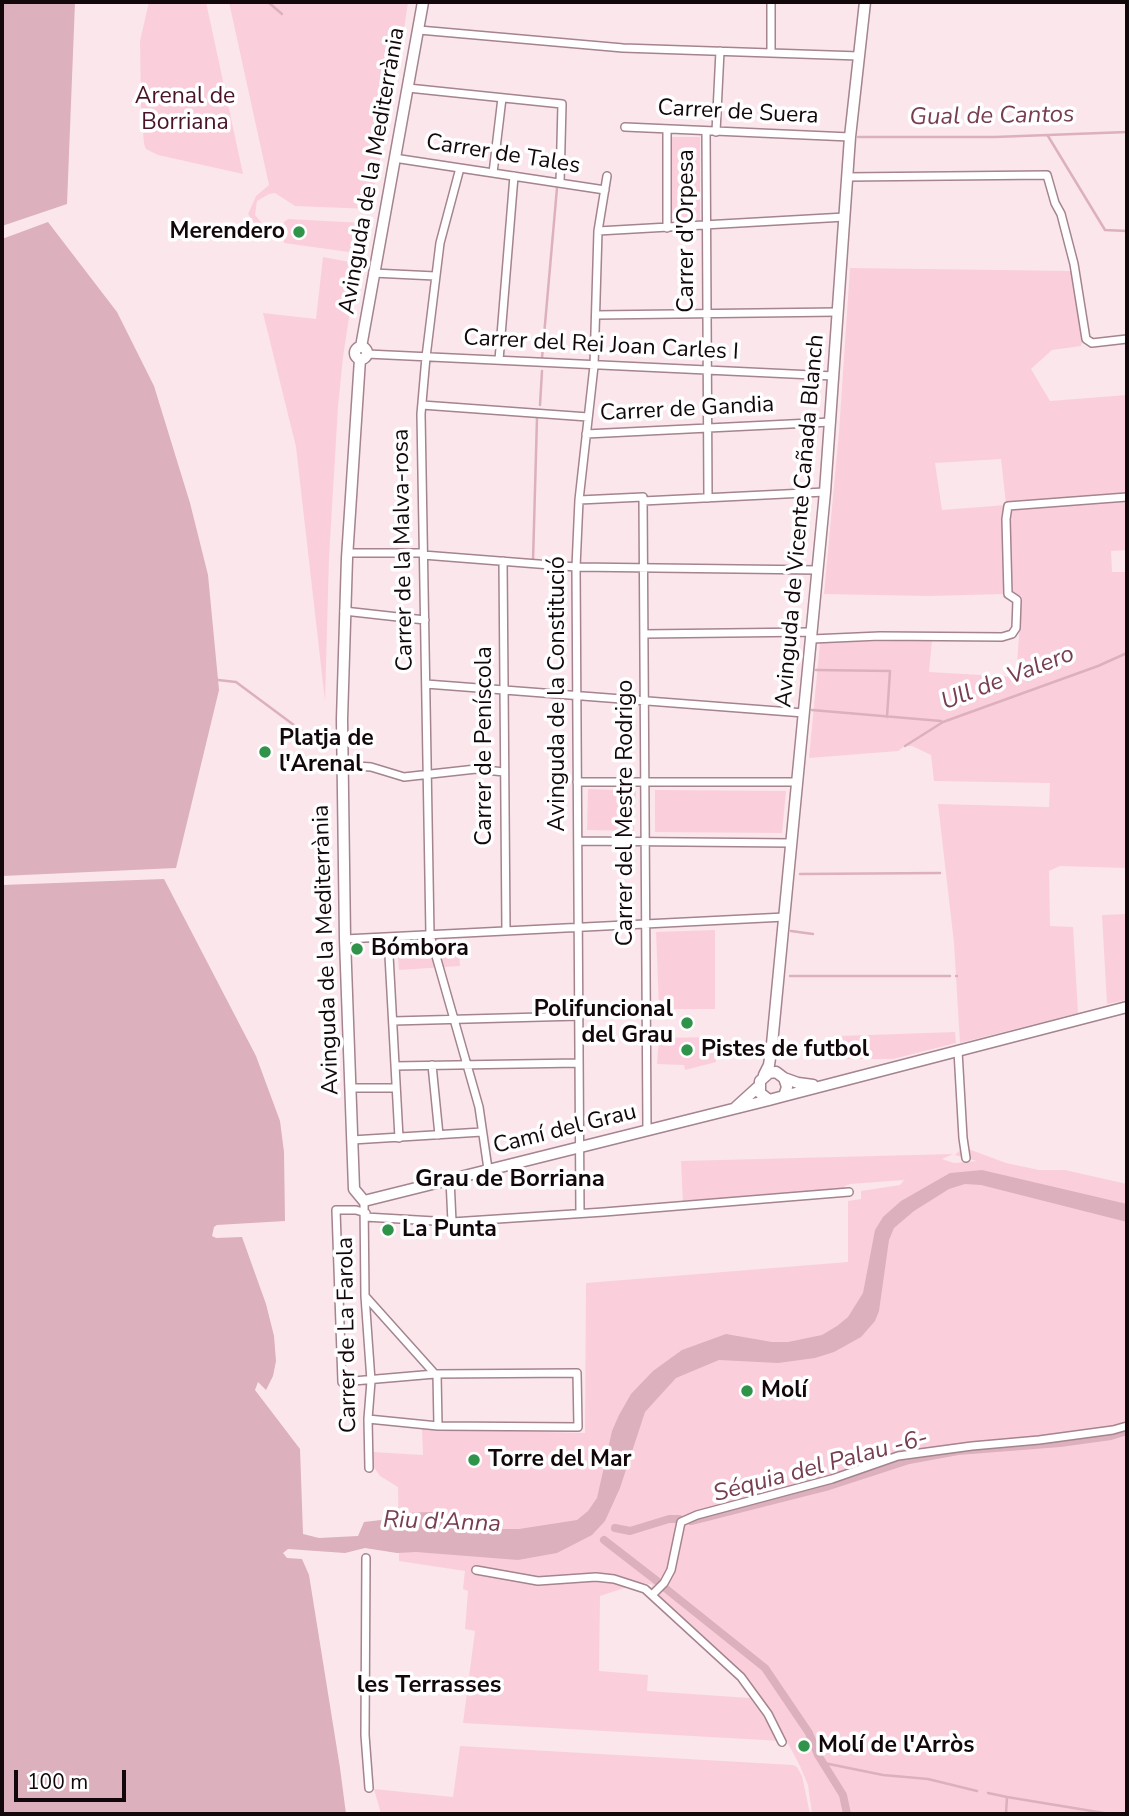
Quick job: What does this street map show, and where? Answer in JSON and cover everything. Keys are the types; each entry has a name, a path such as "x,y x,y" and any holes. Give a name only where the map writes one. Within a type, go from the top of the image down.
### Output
{"street":[{"name":"Avinguda de la Mediterrània","path":"364,1200 354,1189 350,1088 342,765 344,611 363,353 373,273 423,2"},
{"path":"771,2 771,52"},
{"name":"Avinguda de Vicente Cañada Blanch","path":"763,1076 769,1065 772,1044 812,636 850,178 850,137 864,2"},
{"path":"419,30 624,48 859,56"},
{"path":"716,132 720,51"},
{"path":"408,88 562,104 560,183"},
{"path":"493,173 502,98"},
{"name":"Carrer de Suera","path":"625,127 850,137"},
{"path":"667,129 667,228"},
{"name":"Carrer d'Orpesa","path":"706,131 708,498"},
{"name":"Carrer de Tales","path":"394,158 605,190"},
{"name":"Carrer de la Malva-rosa","path":"460,168 440,243 422,405 430,935 479,1107 488,1169"},
{"path":"850,178 1045,174 1049,177 1055,203 1061,214 1074,264 1086,339 1092,343 1127,339"},
{"path":"499,360 514,176"},
{"name":"Avinguda de la Constitució","path":"580,1213 576,567 579,500 594,366 598,231 607,176"},
{"path":"598,231 845,217"},
{"path":"373,273 435,276"},
{"path":"596,315 838,312"},
{"name":"Carrer del Rei Joan Carles I","path":"363,353 834,376"},
{"path":"422,405 588,416"},
{"name":"Carrer de Gandia","path":"586,434 831,422"},
{"path":"579,500 708,498 825,492"},
{"path":"644,634 1002,637 1012,634 1016,628 1017,610 1017,600 1008,594 1008,506 1127,498"},
{"name":"Carrer del Mestre Rodrigo","path":"643,499 647,1129"},
{"path":"347,553 424,554 576,567 818,569"},
{"name":"Carrer de Peníscola","path":"503,561 506,931"},
{"path":"344,611 425,620"},
{"path":"426,684 804,713"},
{"path":"342,765 371,767 404,777 476,769 504,772"},
{"path":"577,782 797,782"},
{"path":"578,841 792,843"},
{"path":"345,939 785,917"},
{"path":"388,937 399,1138"},
{"path":"817,1086 769,1073 763,1076 758,1087 760,1093 769,1100 1127,1007"},
{"path":"393,1021 579,1016"},
{"name":"Avinguda de Vicente Cañada Blanch","path":"772,1044 783,1076"},
{"path":"958,1051 966,1158"},
{"path":"395,1066 579,1063"},
{"path":"432,1065 439,1135"},
{"path":"783,1076 787,1087 784,1096"},
{"name":"Camí del Grau","path":"735,1107 758,1087"},
{"path":"350,1088 396,1088"},
{"name":"Camí del Grau","path":"364,1200 769,1100"},
{"path":"352,1140 482,1132"},
{"path":"450,1179 452,1222"},
{"path":"368,1419 438,1426 578,1427 577,1373 436,1374 342,1382 337,1210 452,1222 849,1192"},
{"name":"Carrer de La Farola","path":"364,1200 365,1296 371,1381 368,1419 369,1468"},
{"path":"365,1296 436,1374 438,1426"},
{"path":"652,1595 664,1583 671,1570 681,1522 697,1515 832,1479 898,1456 1051,1439 1127,1426"},
{"path":"366,1558 365,1735 369,1788"},
{"path":"476,1570 538,1581 596,1577 638,1586 652,1595 730,1665 768,1714 782,1742"}],"green space":[{"name":"Arenal de Borriana","path":"149,2 206,2 243,174 158,155 146,149 141,106 140,41"},
{"path":"229,2 408,2 398,69 370,209 295,206 275,193 257,201 255,215 266,228 283,224 278,232 261,230 254,223 248,214 256,196 269,185"},
{"path":"671,137 700,137 700,220 671,220"},
{"path":"288,219 368,224 362,248 356,253 284,243 284,222"},
{"path":"323,257 350,262 356,272 338,407 329,557 325,701 296,447 263,313 316,319"},
{"path":"850,268 1073,271 1083,337 1081,346 1052,350 1031,369 1050,401 1127,395 1127,494 1006,504 1001,459 935,463 942,510 1006,505 1001,516 1006,574 1003,594 824,594"},
{"path":"1127,500 1127,550 1111,551 1112,572 1127,572 1127,868 1060,866 1049,871 1050,926 1073,927 1078,1013 960,1043 954,943 938,804 1049,807 1050,783 934,781 931,755 912,746 905,746 898,751 809,758 820,643 932,640 929,672 1016,677 1022,596 1015,595 1010,587 1008,519 1013,509"},
{"path":"588,789 636,791 634,831 587,830"},
{"path":"655,790 786,791 782,833 655,832"},
{"path":"1127,914 1127,1000 1107,1004 1102,915"},
{"path":"715,930 715,1009 659,1009 656,932"},
{"path":"458,940 460,966 399,970 397,944"},
{"path":"955,1032 956,1043 893,1059 842,1059 840,1036"},
{"name":"Pistes de futbol","path":"715,1037 716,1062 685,1070 684,1065 657,1064 659,1038"},
{"path":"963,1147 1006,1163 1039,1170 1065,1170 1127,1184 1127,1814 812,1814 808,1785 800,1766 742,1677 649,1590 653,1585 613,1577 585,1574 528,1577 473,1571 532,1584 596,1578 630,1586 600,1596 599,1671 648,1675 647,1691 750,1698 781,1741 463,1723 475,1631 465,1629 468,1591 463,1589 465,1571 399,1561 398,1487 380,1476 373,1466 373,1452 423,1455 422,1429 585,1433 586,1283 848,1262 848,1201 861,1199 861,1191 900,1185 904,1180 850,1184 845,1186 844,1191 683,1203 681,1161 953,1154 942,1159 954,1163 977,1161 955,1155"},
{"path":"460,1746 793,1765 802,1776 810,1814 381,1814 374,1789 453,1797"}],"water":[{"path":"2,2 75,2 67,204 2,226"},
{"path":"48,222 117,312 154,386 190,503 208,575 219,690 176,868 2,876 2,239"},
{"name":"Riu d'Anna","path":"164,879 256,1056 280,1121 284,1152 285,1221 217,1225 212,1236 242,1237 266,1304 274,1336 276,1361 266,1390 258,1382 255,1390 300,1449 303,1534 319,1538 358,1536 364,1522 381,1520 397,1509 403,1513 432,1512 463,1523 498,1529 519,1529 577,1520 597,1498 612,1431 619,1415 631,1394 653,1371 682,1350 726,1334 788,1342 822,1335 837,1326 848,1317 863,1293 875,1230 883,1217 901,1201 950,1173 982,1170 1127,1204 1127,1222 981,1185 965,1184 949,1189 914,1211 894,1228 889,1240 879,1311 875,1321 861,1337 834,1352 815,1358 778,1363 719,1360 676,1378 645,1412 620,1488 605,1521 592,1535 557,1553 518,1560 397,1553 365,1548 345,1553 288,1549 283,1553 287,1558 302,1559 309,1575 346,1814 2,1814 2,885"}],"waterway":[{"path":"231,3 237,2"},
{"path":"268,2 282,14"},
{"name":"Gual de Cantos","path":"858,137 995,137 1127,132"},
{"path":"1048,136 1105,230 1127,231"},
{"path":"542,358 557,188"},
{"path":"540,405 542,371"},
{"path":"533,561 537,418"},
{"name":"Ull de Valero","path":"905,746 943,722 1127,653"},
{"path":"816,670 890,671 887,717"},
{"path":"218,680 236,682 323,749"},
{"path":"812,710 941,721"},
{"path":"800,874 940,873"},
{"path":"791,931 813,934"},
{"path":"790,976 950,976"},
{"name":"Séquia del Palau -6-","path":"691,1521 829,1486 909,1460 958,1451 1060,1443 1111,1436 1127,1431"},
{"name":"Séquia del Palau -6-","path":"615,1528 630,1531 669,1519 679,1519"},
{"path":"604,1540 657,1581"},
{"path":"665,1588 765,1668 809,1733 818,1755 843,1795 847,1814"},
{"path":"824,1763 883,1775 928,1779 977,1791"},
{"path":"988,1793 1007,1797 1006,1814"},
{"path":"1007,1797 1110,1814"}],"place":[{"name":"Merendero","path":"299,232"},
{"name":"Platja de l'Arenal","path":"265,752"},
{"name":"Bómbora","path":"357,949"},
{"name":"Polifuncional del Grau","path":"687,1023"},
{"name":"Pistes de futbol","path":"687,1050"},
{"name":"La Punta","path":"388,1230"},
{"name":"Molí","path":"747,1391"},
{"name":"Torre del Mar","path":"474,1460"},
{"name":"Molí de l'Arròs","path":"804,1746"}],"district":[{"name":"Grau de Borriana","path":"510,1180"},
{"name":"les Terrasses","path":"429,1686"}]}
